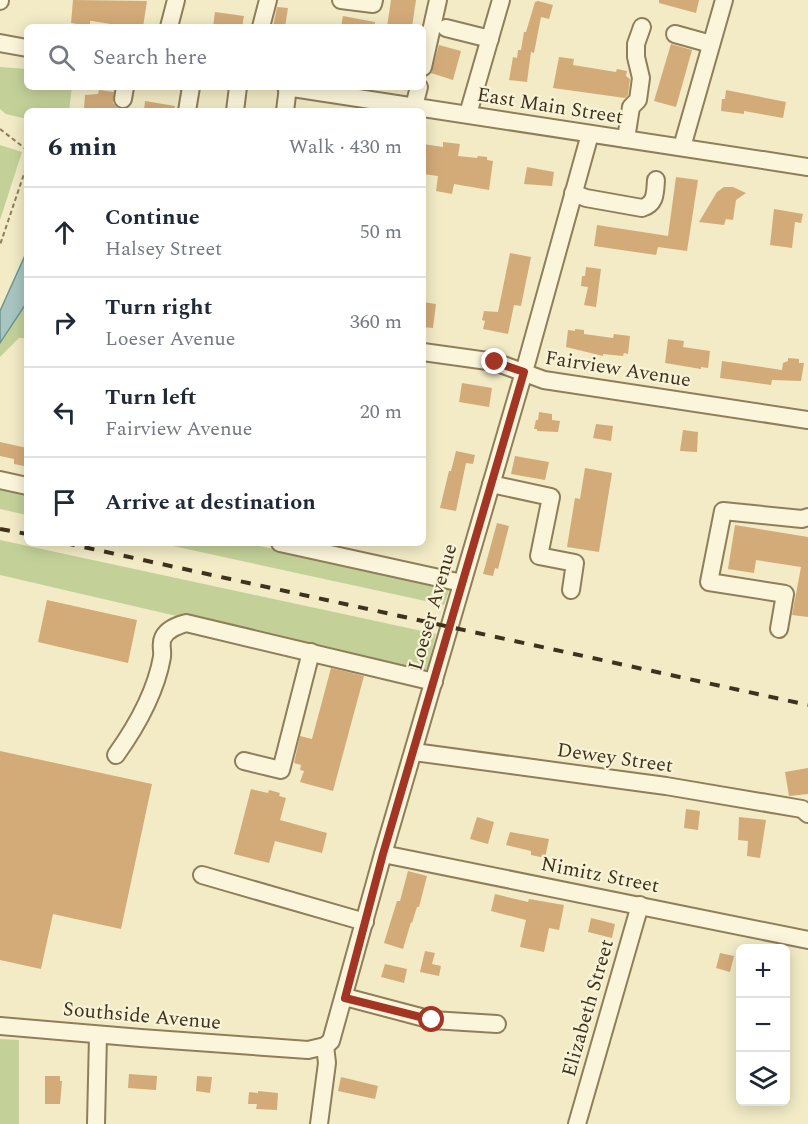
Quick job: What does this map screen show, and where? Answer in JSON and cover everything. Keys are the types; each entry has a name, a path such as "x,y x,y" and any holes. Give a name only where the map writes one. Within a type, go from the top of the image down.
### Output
{"street":[{"path":"170,24 176,0"},
{"path":"262,24 268,0"},
{"path":"341,0 373,4 374,0"},
{"path":"426,54 438,0"},
{"path":"468,114 501,0"},
{"path":"682,147 724,0"},
{"path":"626,139 631,107 638,100 641,78 636,57 636,44 642,27"},
{"path":"446,28 490,39"},
{"path":"675,34 711,44"},
{"path":"0,43 24,47"},
{"path":"187,108 190,90"},
{"path":"235,108 238,90"},
{"path":"285,108 287,90"},
{"name":"East Main Street","path":"307,90 808,166"},
{"path":"414,106 418,90"},
{"name":"Loeser Avenue","path":"325,1046 334,1036 383,854 524,372 590,134"},
{"path":"573,193 586,198 642,208 649,206 654,200 656,180"},
{"name":"Fairview Avenue","path":"426,352 495,362 544,380 808,420"},
{"path":"0,480 24,485"},
{"path":"491,484 551,497 539,556 575,563 572,590"},
{"path":"779,629 785,594 709,582 723,511 802,519 808,517"},
{"path":"294,546 462,583"},
{"path":"116,755 146,706 162,655 161,645 164,636 172,628 186,623 434,682"},
{"path":"244,761 281,770 310,652"},
{"name":"Dewey Street","path":"414,753 742,798 802,809 808,814"},
{"name":"Nimitz Street","path":"383,854 808,940"},
{"path":"202,875 365,922"},
{"name":"Elizabeth Street","path":"577,1124 640,905"},
{"path":"345,998 432,1020 497,1024"},
{"name":"Southside Avenue","path":"0,1026 308,1050 325,1046"},
{"path":"96,1124 98,1035"},
{"path":"319,1124 327,1063 325,1046"}],"path":[{"path":"0,129 24,148"},
{"path":"0,245 24,174"}],"green space":[{"path":"0,67 24,69 24,90 72,90 69,108 24,108 24,118 6,114 0,109"},
{"path":"0,145 22,152 0,220"},
{"path":"24,307 24,338 19,338 0,357 0,343"},
{"path":"0,487 24,493 24,514 0,509"},
{"path":"0,540 436,634 426,674 0,575"},
{"path":"173,546 260,546 450,588 444,605"},
{"path":"0,1039 19,1040 19,1124 0,1124"}],"water":[{"path":"24,258 24,307 0,343 0,311"}],"building":[{"path":"73,0 147,1 143,24 110,24 92,21 90,24 71,23"},
{"path":"391,0 416,0 412,24 387,24"},
{"path":"659,0 699,0 696,13 659,3"},
{"path":"535,2 553,5 549,19 541,17 534,53 531,52 527,82 509,80 513,57 517,58 518,50 521,50 524,32 526,32"},
{"path":"277,7 288,8 285,24 274,24"},
{"path":"215,12 244,16 243,24 213,24"},
{"path":"343,16 375,22 375,24 342,24"},
{"path":"671,44 692,50 676,107 654,101"},
{"path":"439,45 461,51 453,80 431,73"},
{"path":"559,57 574,59 573,65 616,72 617,69 627,71 626,76 630,79 628,95 625,98 553,88"},
{"path":"99,90 114,92 113,103 122,108 84,108 85,95 98,94"},
{"path":"726,90 786,102 783,118 744,111 744,114 721,111 722,99 725,99"},
{"path":"145,101 175,106 175,108 144,108"},
{"path":"443,142 460,144 458,156 487,157 487,160 493,161 489,190 454,184 452,194 436,191 438,176 426,174 426,144 443,147"},
{"path":"527,167 554,172 552,186 524,184"},
{"path":"676,177 698,180 687,251 658,247 656,255 594,246 597,225 668,236"},
{"path":"724,187 733,187 746,193 736,200 733,220 726,219 724,225 699,222 717,192"},
{"path":"774,209 803,214 801,223 795,222 792,248 770,245"},
{"path":"510,253 531,257 521,306 514,305 508,334 483,329 485,321 482,320 484,311 498,312"},
{"path":"586,267 601,269 596,307 584,305 588,287 581,286"},
{"path":"426,302 436,304 433,328 426,327"},
{"path":"575,329 584,330 584,334 613,338 614,334 630,336 628,354 624,353 623,356 603,354 603,356 566,347 568,330 575,331"},
{"path":"668,339 684,341 683,347 710,351 708,368 701,367 701,369 665,363"},
{"path":"788,358 799,359 799,363 804,363 801,381 772,380 771,385 720,378 722,361 782,370 783,363 788,361"},
{"path":"462,383 492,388 489,407 459,402"},
{"path":"539,412 552,414 552,420 560,421 558,432 534,429"},
{"path":"596,424 613,426 611,441 593,438"},
{"path":"683,430 698,432 697,452 680,451"},
{"path":"0,442 24,447 24,466 14,464 14,459 0,456"},
{"path":"456,451 475,455 473,464 466,463 456,511 440,508"},
{"path":"515,456 549,462 545,480 511,474"},
{"path":"585,468 612,473 599,552 567,547 575,498 580,499"},
{"path":"497,523 509,526 498,569 495,568 493,576 483,574"},
{"path":"735,525 808,537 808,617 792,615 801,567 756,560 754,573 728,569"},
{"path":"47,600 137,620 128,663 38,642"},
{"path":"331,668 364,676 333,791 300,782 304,771 300,770 301,765 294,763 300,736 312,739"},
{"path":"0,751 152,784 121,929 53,914 41,969 0,960"},
{"path":"808,768 808,794 789,796 785,772"},
{"path":"251,789 268,793 269,790 280,793 279,796 286,798 280,820 327,833 322,853 275,841 269,863 234,854"},
{"path":"686,809 700,811 698,830 684,828"},
{"path":"477,817 494,822 488,844 470,839"},
{"path":"739,817 766,820 760,858 747,856 748,841 738,840"},
{"path":"510,832 549,839 545,858 531,855 531,851 506,845"},
{"path":"408,871 427,876 419,907 411,922 403,949 384,943 397,901 400,901"},
{"path":"495,894 528,902 529,899 564,905 559,930 549,928 544,952 520,947 526,920 491,911"},
{"path":"591,918 615,924 612,938 588,932"},
{"path":"425,951 435,953 432,964 441,966 439,976 420,972"},
{"path":"720,953 734,956 730,972 716,968"},
{"path":"385,964 407,969 404,983 381,977"},
{"path":"129,1074 157,1076 156,1090 128,1088"},
{"path":"45,1076 60,1076 60,1081 62,1081 60,1104 45,1104"},
{"path":"197,1076 212,1077 210,1093 196,1091"},
{"path":"341,1077 378,1086 375,1099 338,1091"},
{"path":"258,1091 278,1093 277,1110 256,1109 257,1104 248,1104 249,1092 258,1093"}],"railway":[{"path":"0,529 24,533"},
{"path":"79,546 808,705"}],"route":[{"path":"432,1020 345,998 383,854 524,372 495,362"}]}
